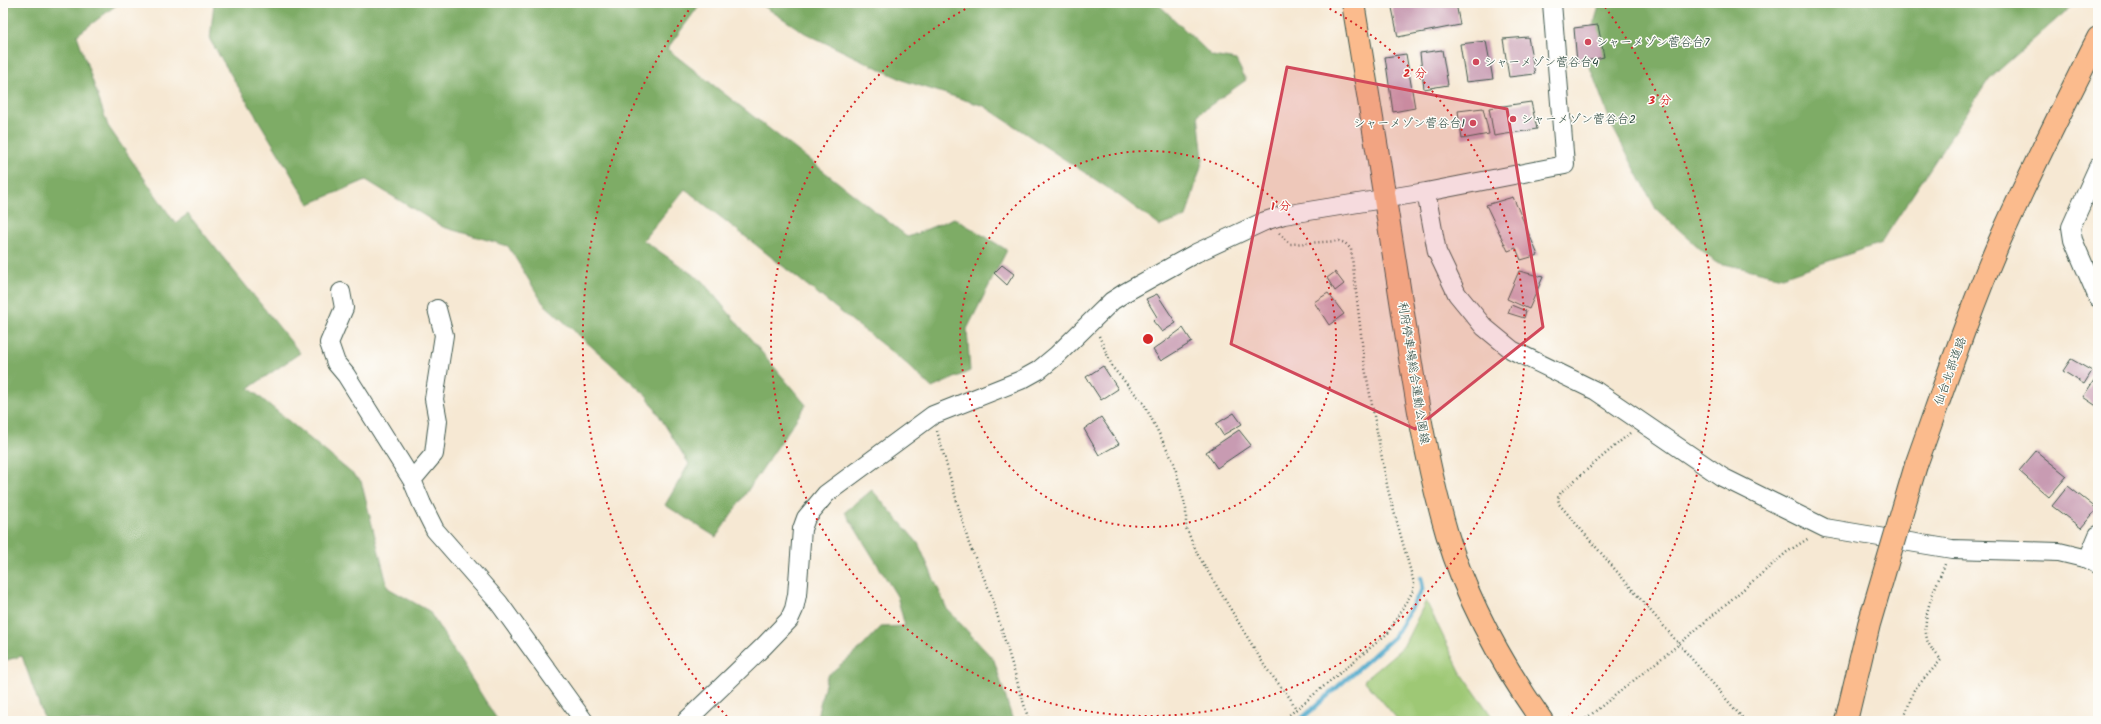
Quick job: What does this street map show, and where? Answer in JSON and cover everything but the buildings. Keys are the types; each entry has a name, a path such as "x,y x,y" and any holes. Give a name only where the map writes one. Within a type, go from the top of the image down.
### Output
{"main road":[{"name":"利府停車場総合運動公園線","path":"1353,3 1420,423 1447,535 1465,584 1490,638 1517,685 1542,721"},
{"name":"仙台北部道路","path":"1846,721 1870,624 1916,465 1948,373 2000,241 2057,118 2098,38"}],"street":[{"path":"686,721 763,647 788,620 794,609 797,595 802,529 806,518 815,506 845,480 933,415 1020,380 1038,370 1057,355 1112,301 1159,272 1265,221 1284,215 1426,192 1565,165 1552,3"},
{"path":"2098,167 2071,226 2073,240 2098,298"},
{"path":"1426,192 1437,252 1457,294 1484,327 1512,350 1596,391 1722,477 1825,528 1952,549 2059,552 2093,562 2098,536"},
{"path":"341,292 344,308 329,343 336,363 346,375 412,480 435,530 499,603 584,721"},
{"path":"412,480 434,454 438,421 434,399 444,335 438,309"}],"path":[{"path":"1265,221 1290,244 1340,241 1345,242 1350,249 1365,368 1388,490 1414,583 1413,591 1388,633 1282,721"},
{"path":"1090,322 1103,342 1113,368 1144,404 1174,463 1186,509 1186,528 1198,554 1266,668 1290,698 1296,709"},
{"path":"933,415 969,544 991,594 1029,721"},
{"path":"1643,422 1561,492 1558,498 1559,504 1678,645 1745,721"},
{"path":"1583,721 1678,645 1787,552 1825,528"},
{"path":"1903,721 1914,690 1941,660 1927,641 1926,627 1930,603 1952,549"}],"highlighted area":[{"path":"1287,67 1507,109 1543,327 1415,429 1231,344"}],"green space":[{"path":"3,3 119,3 77,35 108,126 175,223 188,214 300,353 249,388 361,481 388,588 429,611 498,721 45,721 22,656 3,661"},
{"path":"214,3 701,3 667,49 908,237 954,218 1007,250 967,329 970,371 932,388 907,364 685,189 643,240 702,281 806,405 716,537 665,505 689,464 647,396 543,303 508,246 443,227 366,180 309,204 210,40"},
{"path":"759,3 1157,3 1212,56 1236,60 1246,80 1198,114 1203,159 1186,217 1160,226 1117,194 984,106 905,81 805,33"},
{"path":"1600,3 2075,3 1989,79 1881,243 1782,277 1715,262 1656,209 1612,126 1585,54"},
{"path":"872,490 918,543 947,609 994,660 1013,721 816,721 827,676 863,646 881,627 905,626 897,596 845,512"},
{"path":"1426,601 1460,671 1495,721 1399,721 1364,680 1403,647"}],"waterway":[{"path":"1299,721 1394,637 1423,588 1421,578"}],"place":[{"name":"シャーメゾン菅谷台7","path":"1588,42"},
{"name":"シャーメゾン菅谷台4","path":"1476,62"},
{"name":"シャーメゾン菅谷台2","path":"1513,119"},
{"name":"シャーメゾン菅谷台1","path":"1473,123"}]}
